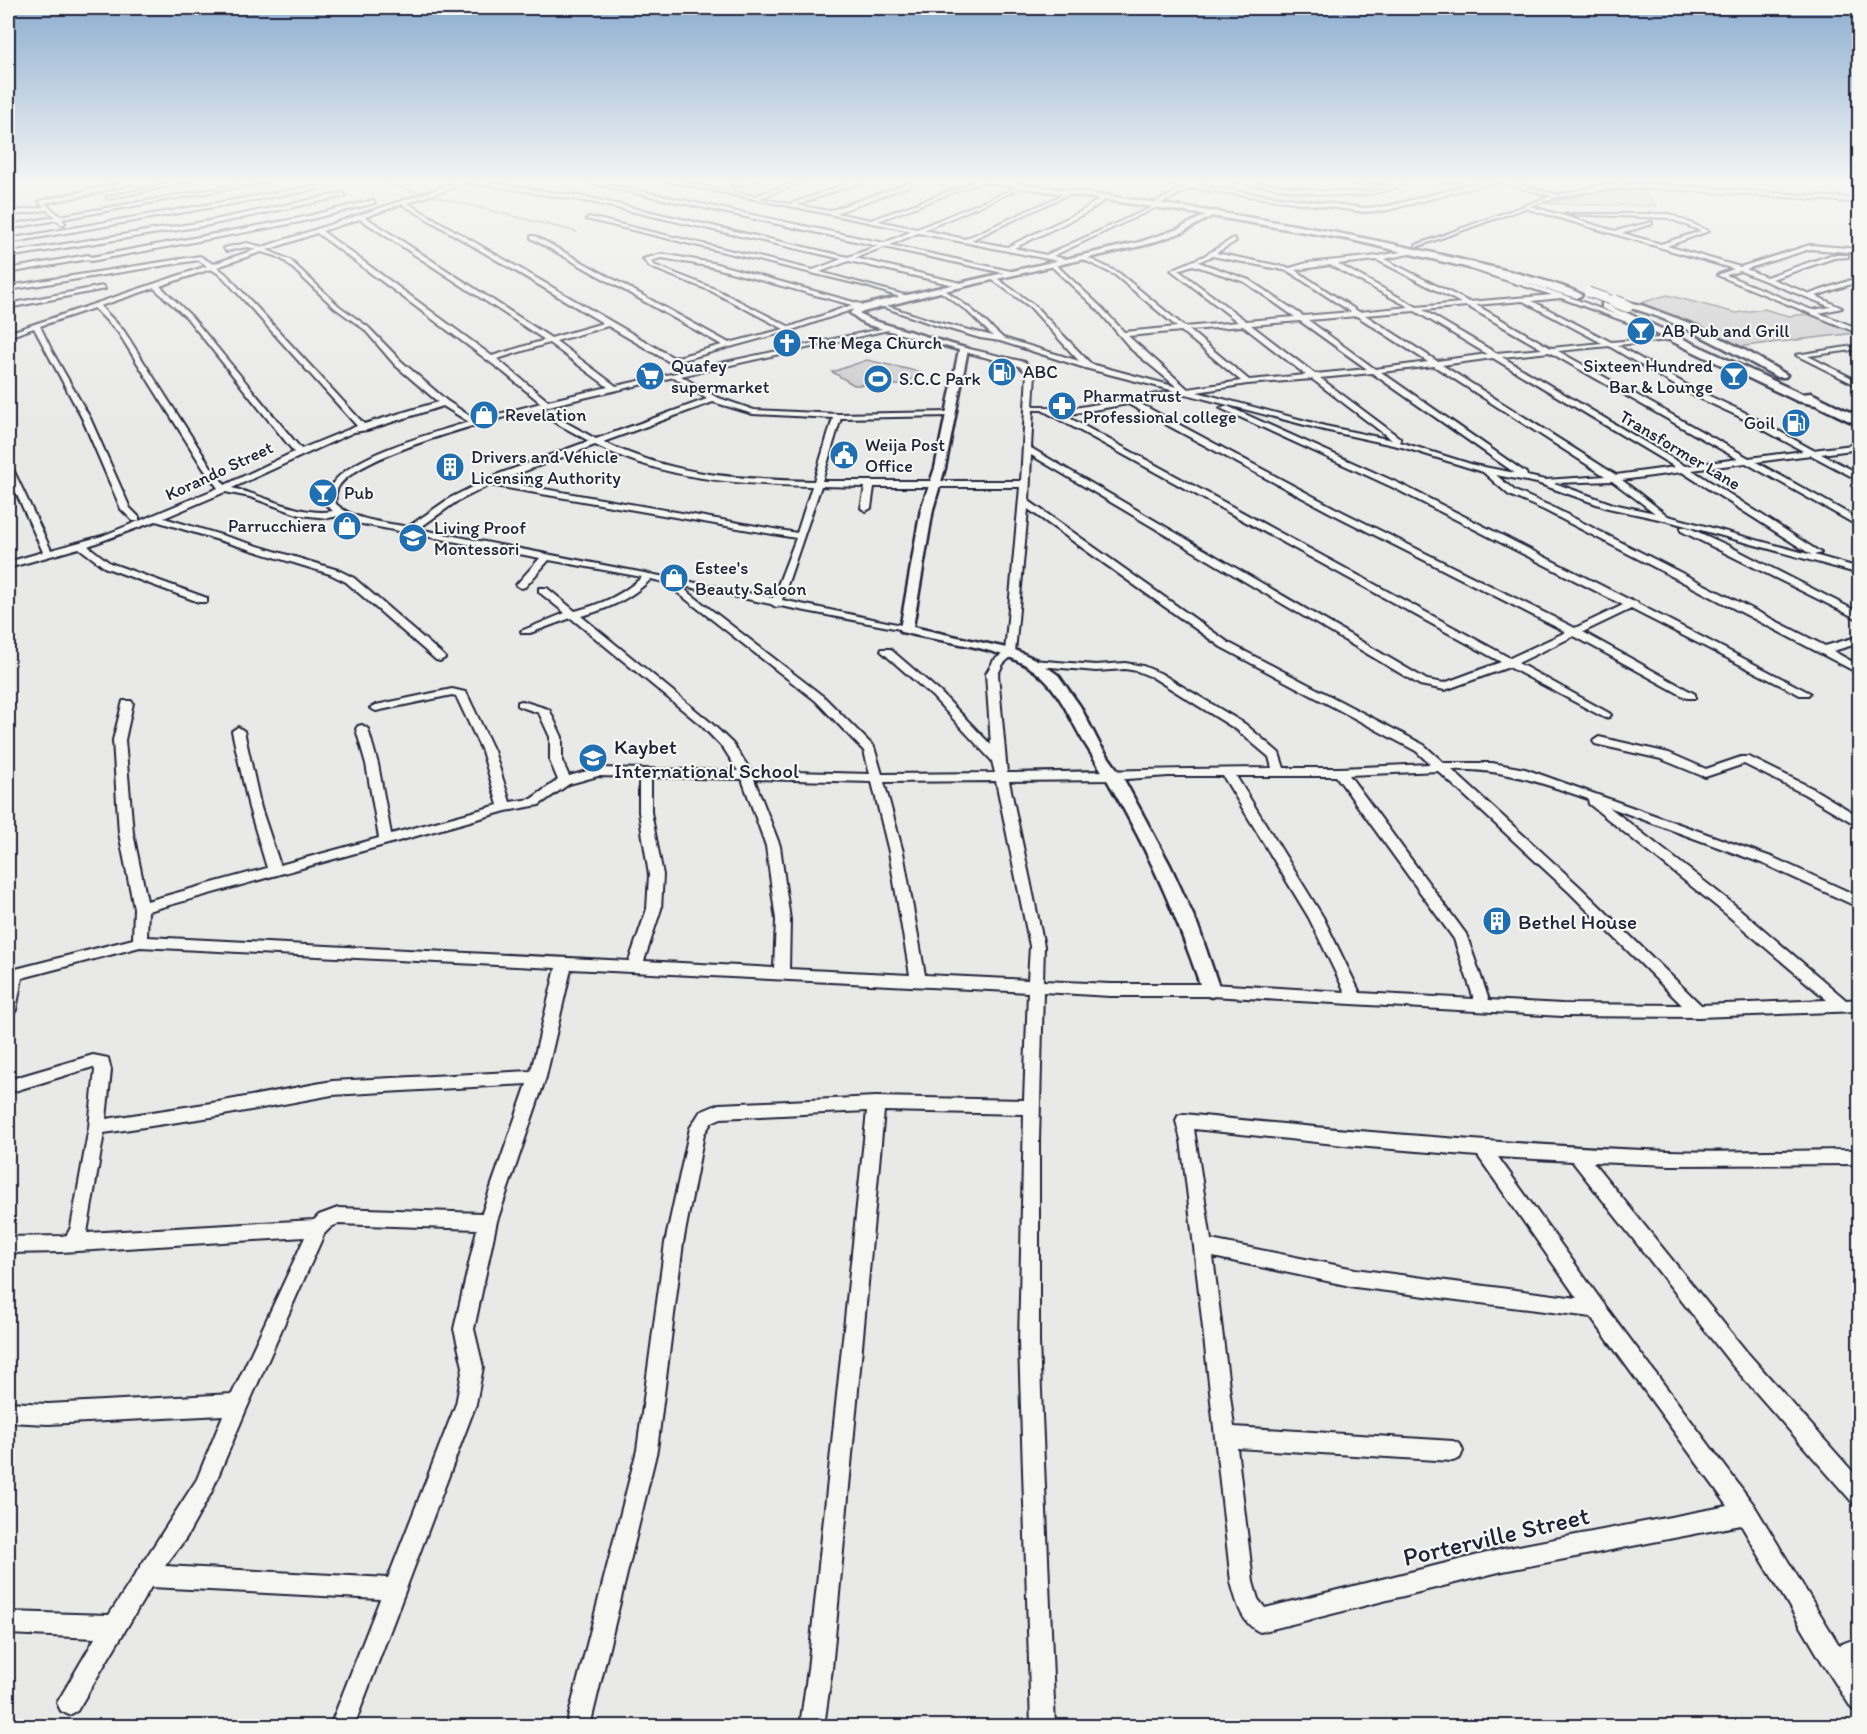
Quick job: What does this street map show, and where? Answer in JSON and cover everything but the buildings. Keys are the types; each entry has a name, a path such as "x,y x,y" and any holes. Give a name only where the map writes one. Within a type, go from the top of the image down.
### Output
{"highway":[{"path":"1449,260 1577,298 1600,295 1531,271 1487,260"},
{"path":"1472,260 1520,271 1621,307 1781,375 1860,413"},
{"path":"1781,375 1741,352 1656,314 1620,302 1605,305 1607,308 1801,398 1818,402"},
{"path":"1621,307 1860,422"}],"street":[{"path":"8,271 77,260"},
{"path":"90,260 96,274"},
{"path":"8,288 182,260"},
{"path":"198,260 213,267 306,363 345,410 364,428"},
{"path":"8,334 232,260"},
{"path":"286,260 337,307 366,328 398,363 444,403 474,422"},
{"path":"357,260 546,403"},
{"path":"426,260 591,369 614,388"},
{"path":"501,260 691,371"},
{"path":"574,260 728,345"},
{"path":"645,260 652,266 713,290 790,329"},
{"path":"684,260 713,265 863,306"},
{"path":"759,260 906,297"},
{"path":"813,272 848,260"},
{"path":"855,260 963,285"},
{"path":"953,260 1013,273"},
{"path":"674,360 790,329 863,306 993,278 1050,260 1068,260"},
{"path":"1050,260 1136,348 1186,391 1395,485 1633,604 1804,693"},
{"path":"1088,260 1117,274 1247,382"},
{"path":"1199,260 1174,270 1309,375 1404,445"},
{"path":"1240,260 1290,270 1614,478 1678,526 1860,617"},
{"path":"1290,270 1301,266 1360,260"},
{"path":"1382,260 1468,303 1860,524"},
{"path":"1449,260 1562,296 1669,338 1722,364 1748,373"},
{"path":"1710,260 1767,278 1839,308 1812,312"},
{"path":"1769,260 1720,275 1860,332"},
{"path":"1767,278 1821,260"},
{"path":"1194,263 1247,281 1302,318 1374,372 1534,481 1614,478 1860,447"},
{"name":"Transformer Lane","path":"1332,263 1415,308 1684,470 1815,552 1822,559"},
{"path":"993,278 1032,306 1088,366"},
{"path":"1811,296 1858,280"},
{"path":"155,285 189,317 299,452"},
{"path":"8,306 103,288"},
{"path":"940,290 969,310 1000,339"},
{"path":"1123,334 1181,327 1562,296"},
{"path":"1524,299 1610,344 1682,387 1741,414 1860,478"},
{"path":"880,304 945,326 1000,339 1088,366 1324,428 1404,445 1485,470 1534,481 1611,506 1670,519 1860,571"},
{"path":"95,305 121,331 207,468 224,489 268,500 300,512 328,515 340,513"},
{"path":"863,306 856,311 855,315 888,328 1010,360 1028,368 1030,373 1024,502 1010,653 998,662 992,674 998,760 1037,946 1029,1343 1043,1726"},
{"path":"8,326 49,321"},
{"path":"490,359 610,323"},
{"path":"36,325 49,353 86,418 126,509 135,519"},
{"path":"888,328 546,403 474,422 380,457 342,478 331,491 331,505 340,513 357,520 665,579 776,604 906,629 1010,653 1032,663 1053,678 1073,706 1093,745 1114,776 1162,866 1189,926 1211,990"},
{"path":"1056,414 1247,382 1309,375 1374,372 1492,356 1669,338"},
{"path":"1860,347 1800,355 1860,385"},
{"path":"906,629 927,509 940,468 964,349"},
{"path":"675,375 713,399 762,413 838,416 950,414"},
{"path":"410,530 453,500 489,482 713,399"},
{"path":"1129,401 1332,510 1575,632 1691,696"},
{"name":"Korando Street","path":"8,565 82,546 224,489 299,452 351,430 444,403"},
{"path":"532,407 632,458 676,472 730,480 818,485 1024,484"},
{"path":"1029,408 1043,408 1056,414 1605,715"},
{"path":"776,604 818,485 838,416"},
{"path":"1027,449 1424,683 1445,687 1509,663 1633,604"},
{"path":"8,467 49,555"},
{"path":"1485,470 1512,493 1547,508 1824,650 1860,671"},
{"path":"489,482 801,536"},
{"path":"866,508 870,485"},
{"path":"1024,502 1225,645 1420,748 1574,889 1698,1011"},
{"path":"156,518 334,572 350,580 440,658"},
{"path":"82,546 107,565 203,600"},
{"path":"521,585 546,557"},
{"path":"526,631 573,614 611,605 621,600 648,577"},
{"path":"665,579 820,699 870,750 896,852 918,981"},
{"path":"543,590 705,723 729,747 746,774 773,846 783,920 781,974"},
{"path":"1824,650 1860,639"},
{"path":"886,651 936,694 998,760"},
{"path":"1032,663 1096,668 1125,666 1139,668 1156,675 1240,727 1275,756 1279,771"},
{"path":"376,708 452,692 460,694 488,751 505,807"},
{"path":"127,703 119,740 126,832 141,908 140,942"},
{"path":"522,705 544,711 556,737 556,761 565,781"},
{"path":"362,729 372,764 387,840"},
{"path":"238,731 255,808 275,871"},
{"path":"1599,741 1665,756 1706,773 1744,760 1809,791 1860,823"},
{"path":"141,908 505,807 535,802 565,781 598,772 645,775 746,774 877,778 1114,776 1167,772 1340,772 1474,766 1521,772 1580,792 1768,861 1860,903"},
{"path":"1227,772 1316,917 1356,999"},
{"path":"1340,772 1461,938 1483,1005"},
{"path":"635,966 654,909 656,875 645,812 645,775"},
{"path":"1580,792 1731,910 1842,1005"},
{"path":"8,1010 11,976 140,942 1110,990 1211,990 1562,1010 1698,1011 1860,1005"},
{"path":"342,1726 466,1404 473,1367 464,1329 488,1221 538,1077 565,963"},
{"path":"8,1086 93,1061 102,1063 97,1127 80,1229 72,1242"},
{"path":"97,1127 218,1109 332,1088 538,1077"},
{"path":"578,1726 647,1450 674,1244 696,1132 706,1118 719,1111 876,1104 1033,1107"},
{"path":"812,1726 820,1668 876,1104"},
{"path":"1453,1451 1225,1437 1203,1247 1189,1140 1184,1121 1344,1138 1483,1149 1671,1158 1860,1157"},
{"path":"1483,1149 1596,1309 1746,1513 1860,1701"},
{"path":"1577,1154 1739,1358 1860,1496"},
{"path":"69,1703 145,1576 178,1530 204,1486 238,1404 318,1228 325,1221 338,1216 488,1221"},
{"path":"8,1245 61,1244 318,1228"},
{"path":"1203,1247 1355,1278 1596,1309"},
{"path":"8,1412 48,1414 238,1404"},
{"name":"Porterville Street","path":"1225,1437 1242,1582 1249,1605 1260,1621 1503,1560 1746,1513"},
{"path":"145,1576 393,1589"},
{"path":"8,1623 114,1627"},
{"path":"1833,1659 1860,1648"}],"shaded area":[{"path":"1667,295 1736,313 1764,309 1789,316 1808,314 1856,333 1737,347 1688,323 1637,304"},
{"name":"S.C.C Park","path":"867,360 920,372 905,385 854,385 832,372"}],"place":[{"name":"AB Pub and Grill","path":"1641,331"},
{"name":"The Mega Church","path":"787,343"},
{"name":"ABC","path":"1002,372"},
{"name":"Quafey supermarket","path":"650,376"},
{"name":"Sixteen Hundred Bar & Lounge","path":"1734,376"},
{"name":"S.C.C Park","path":"878,379"},
{"name":"Pharmatrust Professional college","path":"1062,406"},
{"name":"Revelation","path":"484,415"},
{"name":"Goil","path":"1796,423"},
{"name":"Weija Post Office","path":"844,455"},
{"name":"Drivers and Vehicle Licensing Authority","path":"450,467"},
{"name":"Pub","path":"323,493"},
{"name":"Parrucchiera","path":"347,526"},
{"name":"Living Proof Montessori","path":"413,538"},
{"name":"Estee's Beauty Saloon","path":"674,578"},
{"name":"Kaybet International School","path":"593,758"},
{"name":"Bethel House","path":"1497,921"}]}
